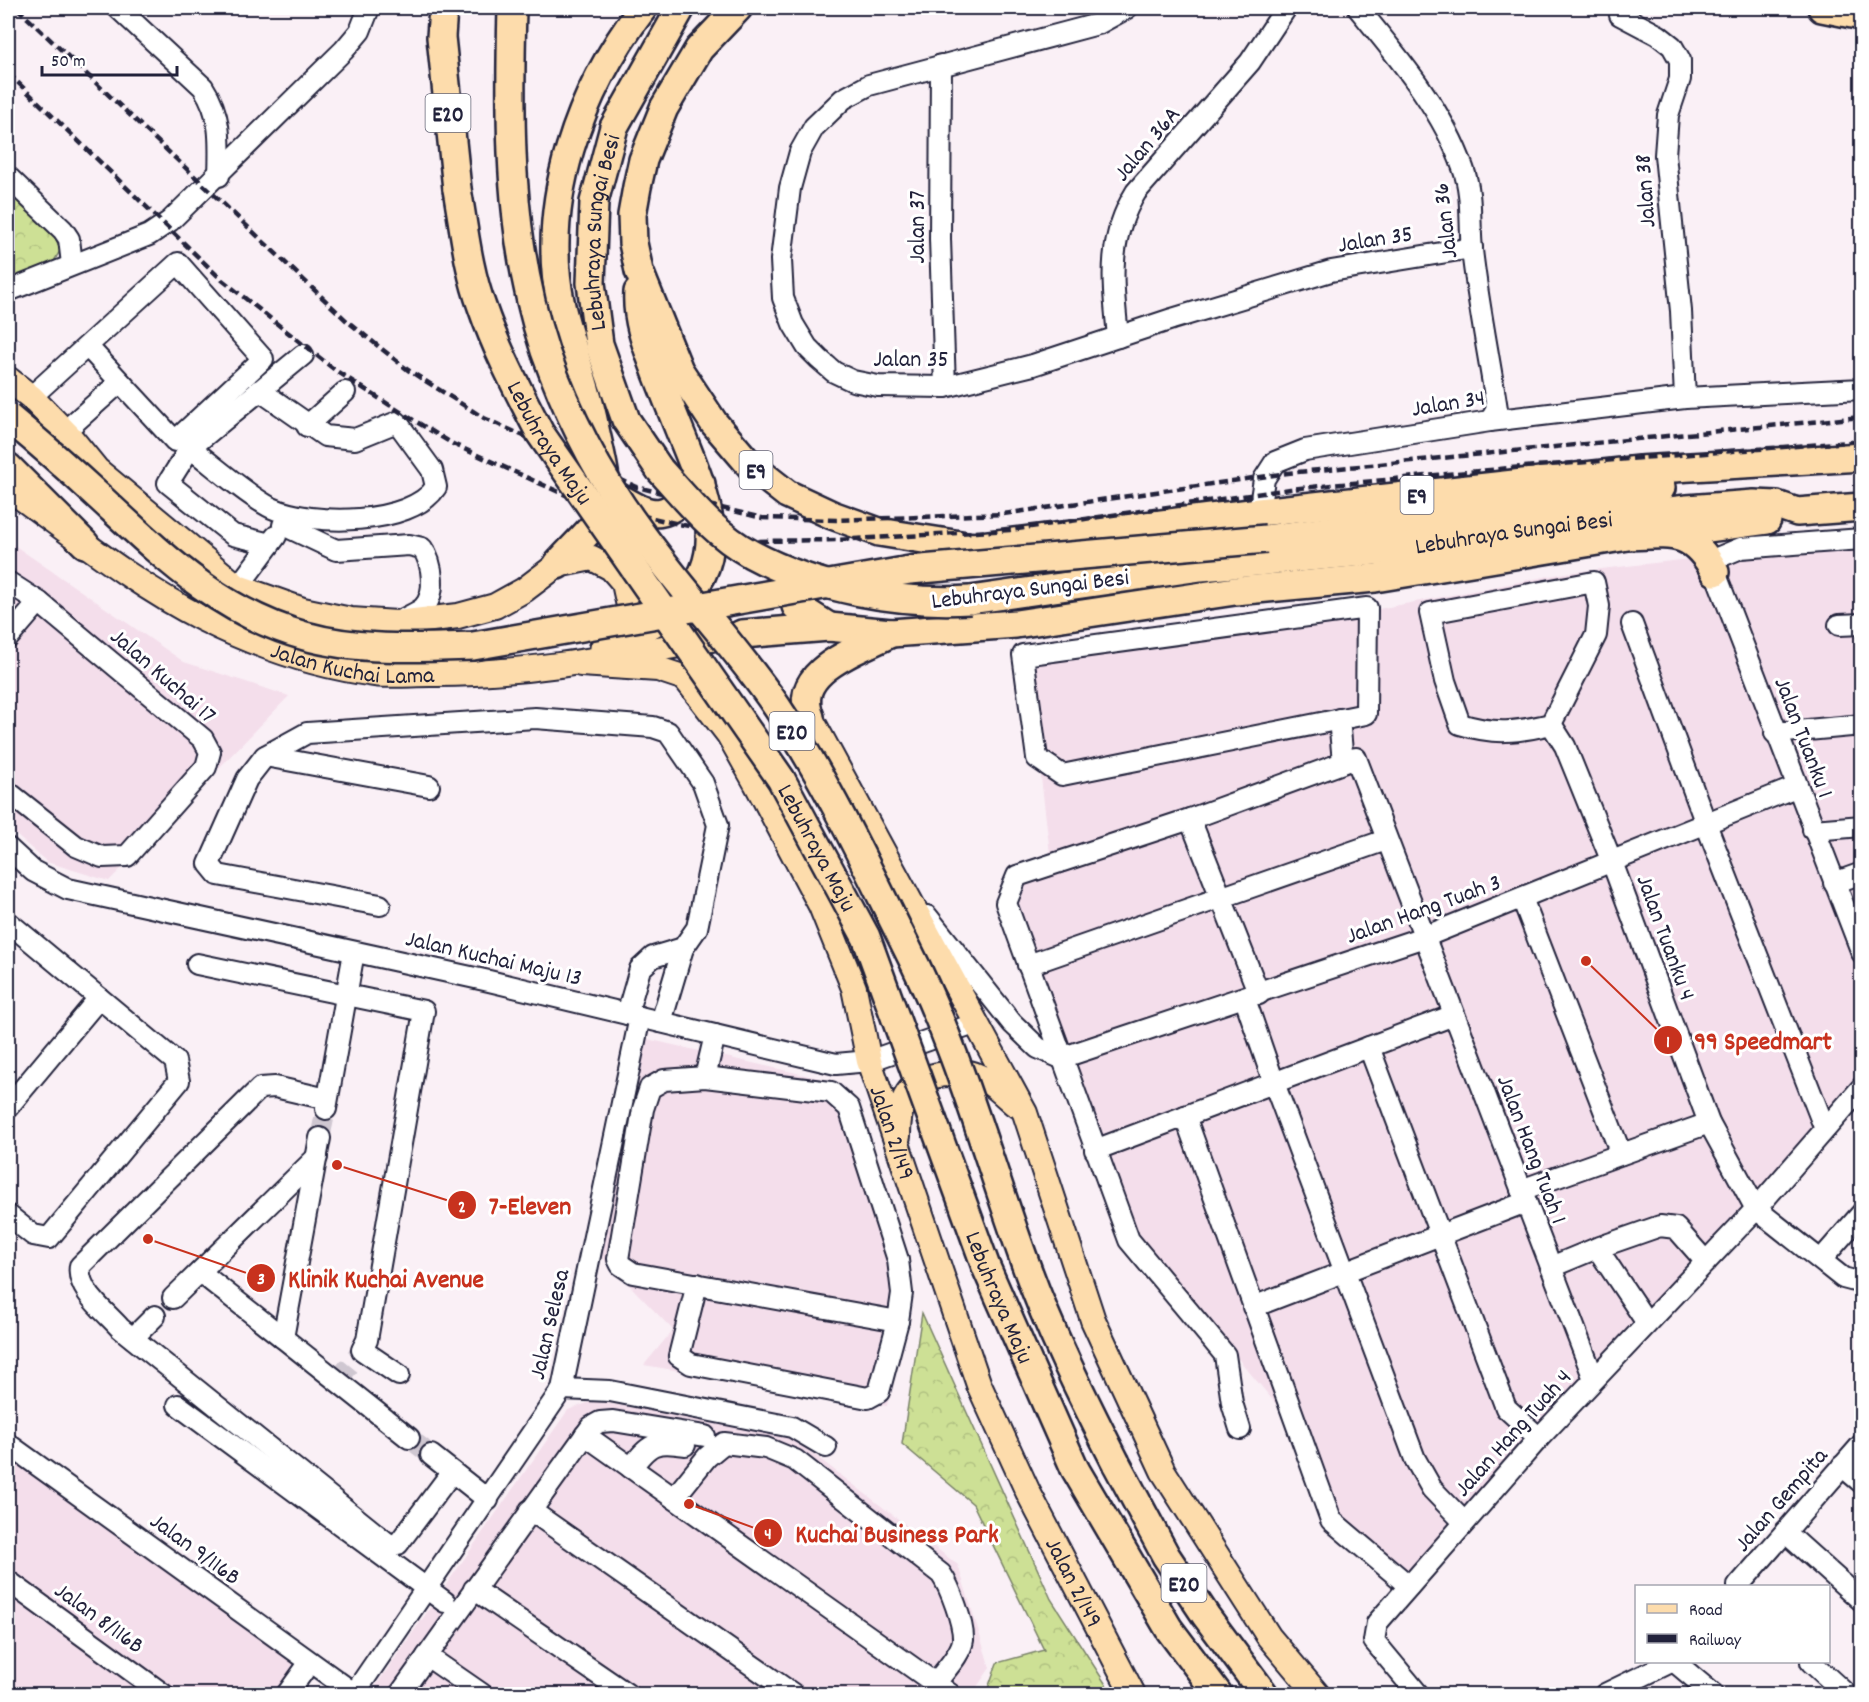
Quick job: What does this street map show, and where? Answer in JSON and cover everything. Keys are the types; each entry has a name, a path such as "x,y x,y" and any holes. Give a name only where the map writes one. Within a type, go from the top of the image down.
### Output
{"highway":[{"path":"428,8 441,37"},
{"name":"Lebuhraya Maju","path":"443,8 441,37 451,140 466,244 481,306 509,373 540,434 781,779 866,937 986,1267 1075,1469 1168,1629 1218,1695"},
{"name":"Lebuhraya Maju","path":"512,8 510,117 518,230 536,317 562,393 589,448 636,528 775,704 814,766 934,1000 1024,1263 1067,1366 1166,1556 1206,1616 1264,1695"},
{"path":"557,565 602,515 606,490 590,407 561,306 556,263 558,210 569,150 588,99 618,39 643,8"},
{"name":"Lebuhraya Sungai Besi","path":"681,8 614,127 594,202 591,283 599,344 626,420 660,470 702,517 750,554 825,585 920,601 970,600 1201,567 1386,550 1521,529 1687,509 1754,504 1777,505 1797,512 1862,507"},
{"name":"Lebuhraya Sungai Besi","path":"738,8 699,49 664,108 643,160 632,215 639,271 679,370 714,423 750,465 787,494 832,515 879,532 973,547 1259,512 1639,470 1862,457"},
{"path":"1822,8 1862,16"},
{"path":"604,648 676,607 703,575 710,549 710,519 702,484 651,356 637,312 639,271"},
{"path":"8,417 173,566 213,594 259,621 307,637 351,644 408,648 473,646 910,570 1266,539 1638,489 1862,476"},
{"path":"8,467 85,544"},
{"path":"606,490 643,513 661,514 675,508 702,484"},
{"path":"742,634 830,627 891,633 1016,624 1235,591 1375,578 1628,536 1666,534 1773,519 1797,512"},
{"path":"1666,534 1684,537 1696,543 1716,565 1723,543 1732,531 1748,522"},
{"path":"830,627 796,606 793,596 802,588 838,571 973,547"},
{"path":"1235,591 1386,550"},
{"path":"810,717 805,705 807,692 827,665 891,633"}],"main road":[{"name":"Jalan Kuchai Lama","path":"8,379 31,397 65,431 97,470 238,587 303,610 351,620 397,622 458,616 495,606 524,590 557,565"},
{"path":"8,434 131,533 161,551 238,587"},
{"name":"Jalan Kuchai Lama","path":"8,488 139,581 202,619 255,643 296,657 376,674 462,675 581,664 742,634"},
{"path":"557,565 592,558 611,568 624,583 629,606 624,626 604,648 581,664"},
{"name":"Jalan 2/149","path":"581,664 672,672 685,678 729,735 756,783 821,906 854,988 869,1061 979,1385 1028,1492 1133,1695"},
{"path":"810,717 885,859 1025,1113 1093,1320 1163,1471 1269,1637 1317,1695"},
{"path":"898,1151 898,1118 905,1096 915,1084 941,1074 969,1073 993,1085 1025,1113"}],"street":[{"path":"118,8 203,87 213,102 219,120 219,176"},
{"path":"8,291 149,235 170,221 219,176 344,50 360,31 369,8"},
{"name":"Jalan 35","path":"1127,8 1098,24 869,86 843,99 814,127 800,152 790,188 781,260 783,298 793,324 807,347 834,372 853,381 878,386 945,387 1033,365 1331,271 1472,248"},
{"name":"Jalan 36A","path":"1118,337 1113,256 1123,213 1136,192 1250,62 1286,8"},
{"name":"Jalan 36","path":"1358,8 1428,99 1450,137 1464,169 1472,202 1472,248 1497,408 1490,421"},
{"name":"Jalan 38","path":"1620,15 1658,35 1672,46 1680,60 1680,79 1668,115 1665,155 1681,311 1685,398"},
{"name":"Jalan 37","path":"942,66 940,239 945,387"},
{"path":"8,177 63,230 69,239 72,264"},
{"path":"31,397 178,263 263,359 175,441 88,347"},
{"path":"270,544 233,535 168,483 190,448 303,355"},
{"path":"65,431 120,382"},
{"name":"Jalan 34","path":"1259,512 1264,479 1275,462 1305,450 1490,421 1685,398 1862,389"},
{"path":"259,390 307,426 325,436 355,439 397,422 432,470 436,487 421,504 385,515 345,520 287,520"},
{"path":"307,426 345,392"},
{"path":"190,448 287,520 336,550 409,546 422,548 430,559 431,589 423,608 397,622"},
{"path":"238,587 287,520"},
{"path":"1716,565 1741,548 1862,539"},
{"name":"Jalan Tuanku 1","path":"1716,565 1775,733 1862,953"},
{"name":"Jalan Kuchai 17","path":"8,582 39,602 203,739 210,752 206,766 127,856 102,857 76,846 8,792"},
{"path":"1594,582 1599,606 1596,635 1551,724 1514,732 1482,731 1460,724 1445,681 1430,613 1594,582"},
{"path":"8,638 39,602"},
{"path":"1367,608 1366,714 1339,719 1062,775 1037,758 1023,656 1367,608"},
{"path":"1632,624 1706,824 1825,1129"},
{"path":"1839,625 1862,624"},
{"path":"380,905 218,875 209,864 247,779 266,756 307,733 536,718 653,727 668,732 703,783 718,825 697,928 683,948 661,1022"},
{"path":"1240,1429 1232,1403 1225,1355 1128,1240 1005,903 1017,876 1190,819 1343,762 1339,719"},
{"name":"Jalan Tuanku 4","path":"1551,724 1565,746 1612,862 1709,1123 1756,1209"},
{"path":"1775,733 1862,725"},
{"path":"266,756 429,786"},
{"name":"Jalan Hang Tuah 1","path":"1343,762 1356,758 1594,1379"},
{"name":"Jalan Hang Tuah 3","path":"1061,1058 1424,937 1796,787"},
{"name":"Jalan Hang Tuah 4","path":"1190,819 1220,897 1252,996 1274,1083 1415,1460 1432,1489 1464,1522 1594,1379 1756,1209 1862,1087"},
{"path":"1813,830 1862,826"},
{"path":"1028,965 1386,840"},
{"name":"Jalan Kuchai Maju 13","path":"8,849 33,871 68,889 634,1015 836,1064 869,1061 977,1023"},
{"path":"885,859 1012,1023 1038,1048 1061,1058"},
{"path":"1834,883 1862,873"},
{"path":"1522,898 1621,1154"},
{"path":"8,922 175,1061 179,1081 49,1238 33,1235 8,1215"},
{"name":"Jalan Selesa","path":"355,1694 562,1389 634,1015 640,969 653,957 683,948"},
{"path":"354,952 326,1104 275,1087 260,1088 80,1266 78,1275 82,1286 133,1338 392,1545 398,1544 452,1472"},
{"path":"197,964 424,1011 367,1340 362,1350 399,1375"},
{"path":"8,1107 99,998"},
{"path":"1095,1150 1454,1015"},
{"path":"705,1077 715,1035"},
{"path":"1369,1047 1506,1408 1539,1438"},
{"path":"697,1284 679,1356 691,1364 868,1398 879,1392 898,1321 902,1293 898,1260 849,1108 831,1092 705,1077 664,1080 650,1088 643,1109 618,1259 621,1265 633,1273 697,1284 898,1321"},
{"path":"1185,1116 1331,1520 1409,1586"},
{"path":"1253,1307 1440,1235 1621,1154 1709,1123"},
{"path":"283,1338 320,1138"},
{"path":"173,1298 317,1157"},
{"path":"1756,1209 1843,1278 1862,1283"},
{"path":"1821,1260 1862,1213"},
{"path":"1551,1268 1660,1226 1676,1228 1706,1262"},
{"path":"1598,1248 1647,1323"},
{"path":"200,1272 409,1438"},
{"path":"133,1338 155,1316"},
{"path":"562,1389 610,1391 792,1427 826,1447"},
{"path":"178,1406 445,1602"},
{"path":"400,1695 591,1427 600,1422 613,1421 702,1442 651,1445 632,1468"},
{"path":"585,1435 942,1689 963,1640 948,1585 933,1568 795,1460 766,1448 724,1443 707,1457 674,1498"},
{"name":"Jalan 9/116B","path":"8,1444 355,1694"},
{"name":"Jalan Gempita","path":"1739,1585 1862,1444"},
{"path":"431,1455 488,1500"},
{"path":"1842,1466 1862,1482"},
{"path":"530,1510 793,1695"},
{"path":"1418,1695 1374,1641 1377,1623 1464,1522"},
{"path":"1785,1532 1862,1601"},
{"name":"Jalan 8/116B","path":"8,1581 164,1695"},
{"path":"474,1589 627,1695"},
{"path":"427,1656 482,1695"},
{"path":"287,1695 310,1662"},
{"path":"1605,1695 1671,1663"},
{"path":"1674,1663 1713,1695"},
{"path":"1812,1663 1846,1695"}],"shaded area":[{"path":"8,541 184,662 289,696 109,881 47,862 8,828"},
{"path":"1861,546 1861,1077 1408,1579 1336,1516 1308,1442 1136,1237 1012,904 1023,881 1052,870 1027,660 1358,613 1565,573 1743,553"},
{"path":"647,1039 840,1083 908,1279 887,1406 644,1365 673,1330 600,1255"},
{"path":"593,1401 786,1433 958,1565 990,1668 972,1694 370,1694 568,1410"},
{"path":"8,1446 320,1661 296,1694 8,1694"}],"green space":[{"path":"8,191 56,238 60,251 53,263 8,281"},
{"path":"922,1313 1051,1599 1112,1694 986,1694 997,1663 1044,1650 973,1504 902,1444"}],"tunnel":[{"path":"320,1138 326,1109"},
{"path":"337,1381 362,1350"},
{"path":"409,1438 431,1455"}],"railway":[{"path":"17,8 347,321 408,370 484,418 637,487 762,518 836,520 1003,514 1288,473 1862,417"},
{"path":"8,73 221,279 335,370 402,413 453,444 581,502 755,541 837,540 1010,530 1290,489 1510,468 1862,441"}],"place":[{"name":"99 Speedmart","path":"1586,961"},
{"name":"7-Eleven","path":"337,1165"},
{"name":"Klinik Kuchai Avenue","path":"148,1239"},
{"name":"Kuchai Business Park","path":"689,1504"}]}
